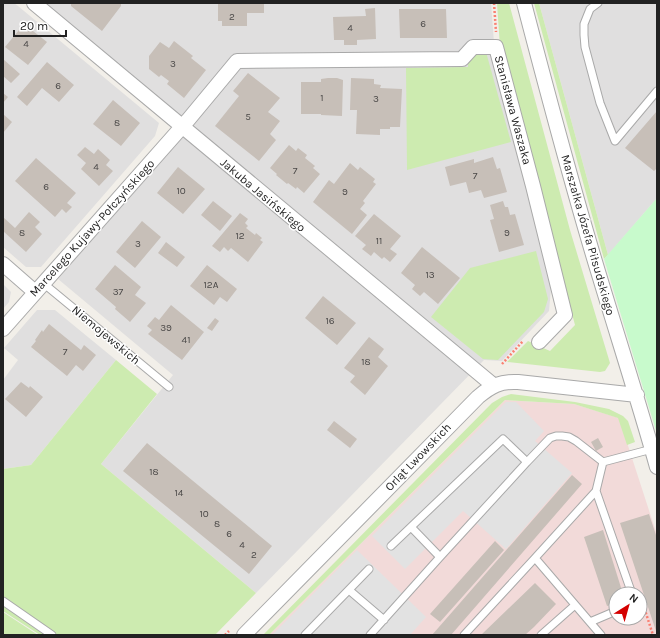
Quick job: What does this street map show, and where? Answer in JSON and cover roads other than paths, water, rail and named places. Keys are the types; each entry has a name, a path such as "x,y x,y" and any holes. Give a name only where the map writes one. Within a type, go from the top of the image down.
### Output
{"street":[{"name":"Jakuba Jasińskiego","path":"34,3 493,386"},
{"name":"Marszałka Józefa Piłsudskiego","path":"524,3 569,172 657,466"},
{"name":"Stanisława Waszaka","path":"182,127 237,60 462,59 473,46 496,47 565,315 539,342"},
{"name":"Marcelego Kujawy-Połczyńskiego","path":"3,329 182,127"},
{"name":"Niemojewskich","path":"3,264 39,288"},
{"name":"Orląt Lwowskich","path":"244,635 478,397 493,386 508,382 518,382 637,395"}],"lane":[{"path":"598,3 590,9 584,24 585,47 600,103 615,141 657,91"},
{"name":"Niemojewskich","path":"39,288 169,388"},
{"path":"370,635 550,438 556,436 569,437 603,462"},
{"path":"391,546 503,439 527,462"},
{"path":"603,462 652,449"},
{"path":"464,635 596,491 603,462"},
{"path":"596,491 629,586"},
{"path":"411,527 440,557"},
{"path":"535,558 601,635"},
{"path":"304,635 369,570"},
{"path":"349,590 384,620"},
{"path":"3,601 52,635"},
{"path":"541,635 575,605"},
{"path":"590,622 608,614"}]}
